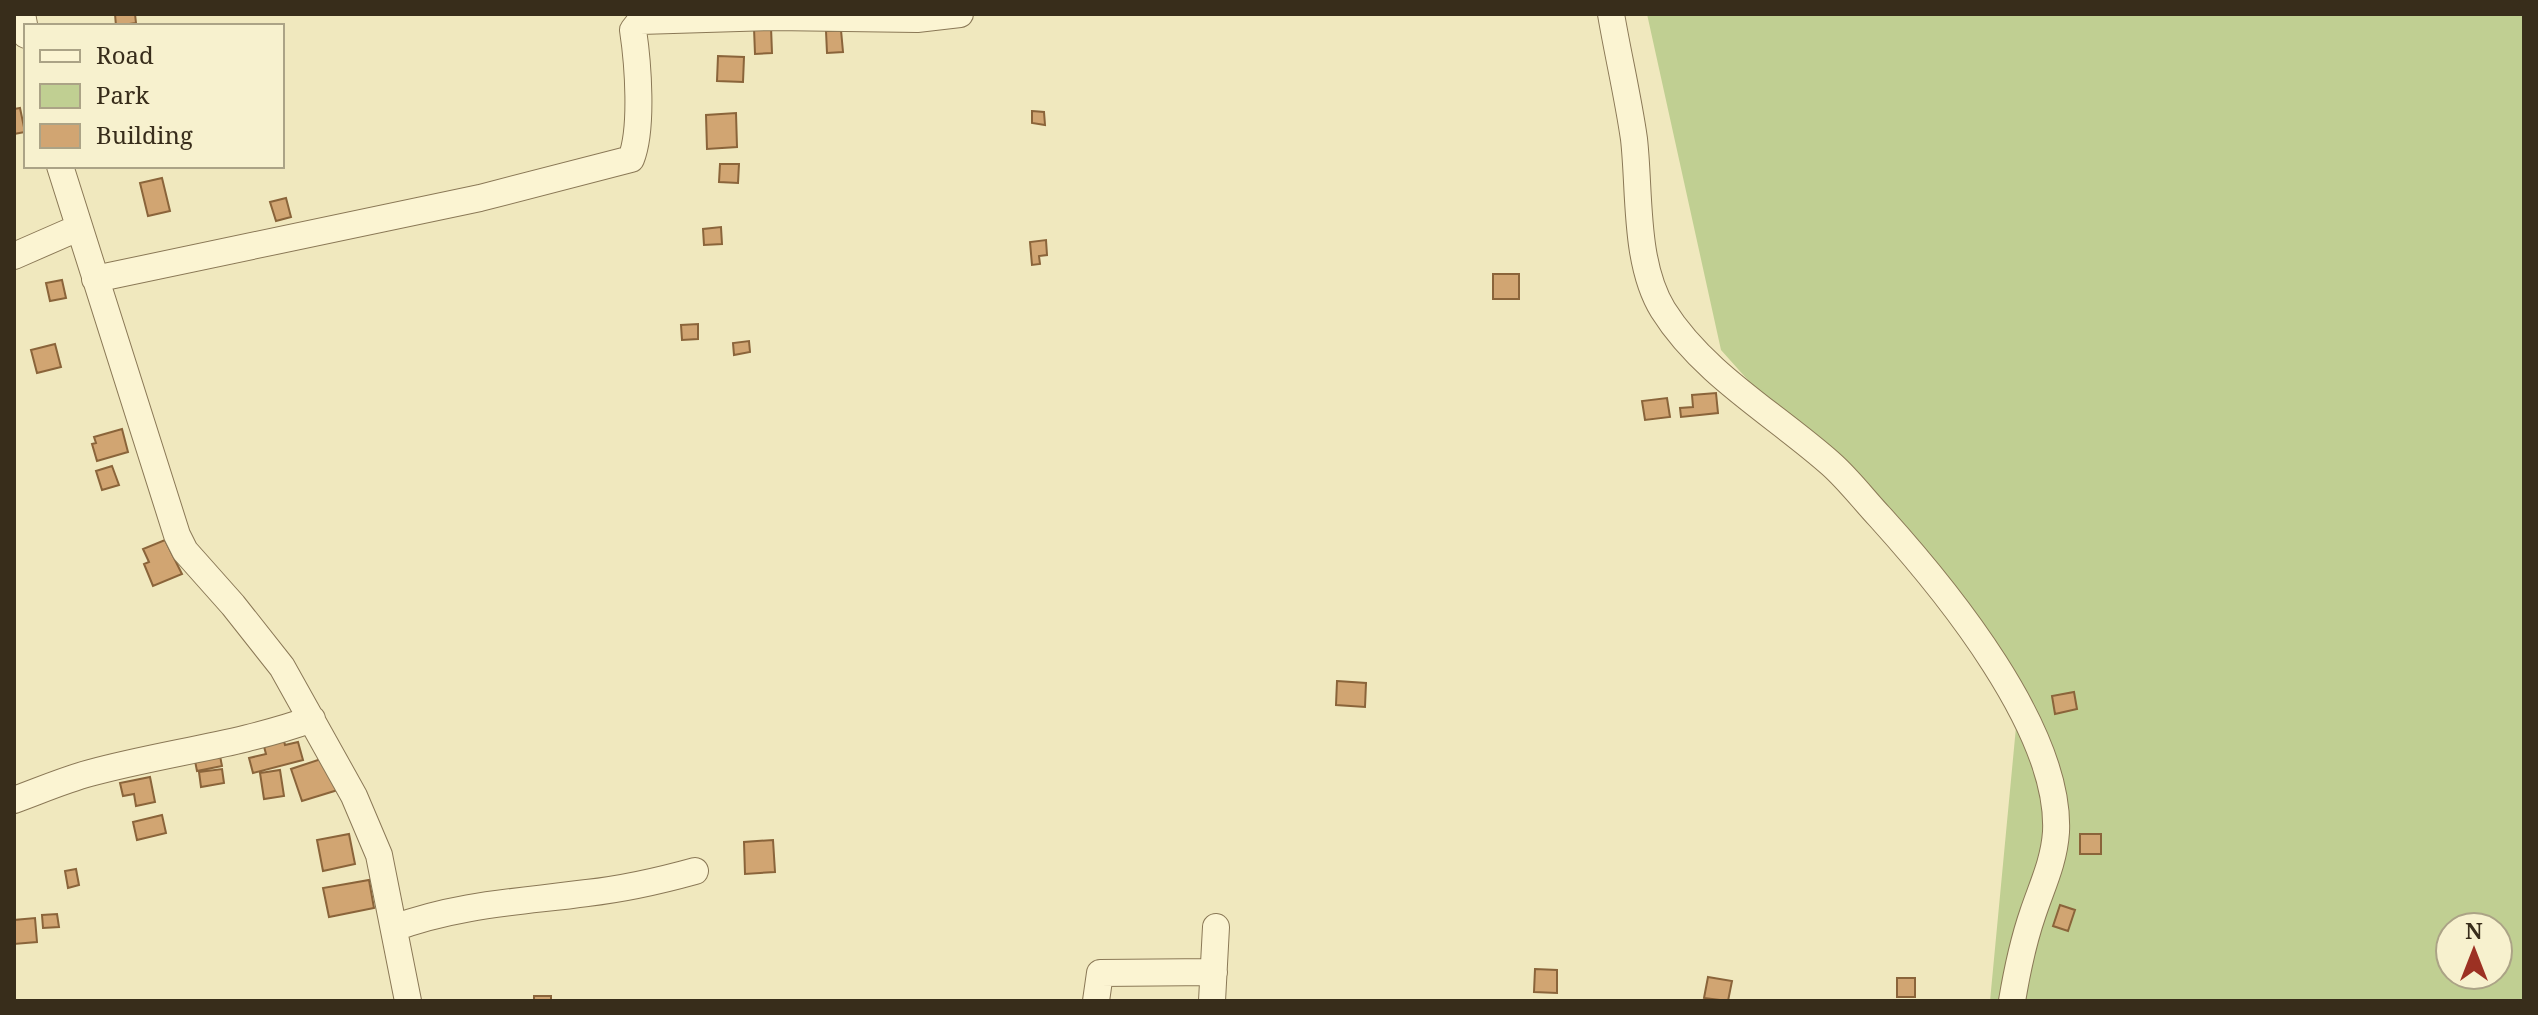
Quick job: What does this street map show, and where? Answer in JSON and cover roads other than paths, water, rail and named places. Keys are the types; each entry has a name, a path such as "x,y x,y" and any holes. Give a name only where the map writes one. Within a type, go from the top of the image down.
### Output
{"street":[{"path":"107,276 465,201 631,159 637,144 633,30 640,21 774,17 917,19 960,14"},
{"path":"1611,14 1634,139 1639,212 1649,280 1663,310 1702,358 1833,465 1926,568 1986,649 2034,736 2055,797 2056,831 2053,860 2019,961 2012,1001"},
{"path":"61,168 78,228 107,276 177,535 185,551 282,667 354,796 379,855 403,925 408,1001"},
{"path":"14,256 78,228"},
{"path":"14,800 88,773 200,749 312,719"},
{"path":"403,925 489,903 588,893 656,882 695,871"},
{"path":"1212,1001 1216,927"},
{"path":"1096,1001 1100,973 1214,972"}]}
